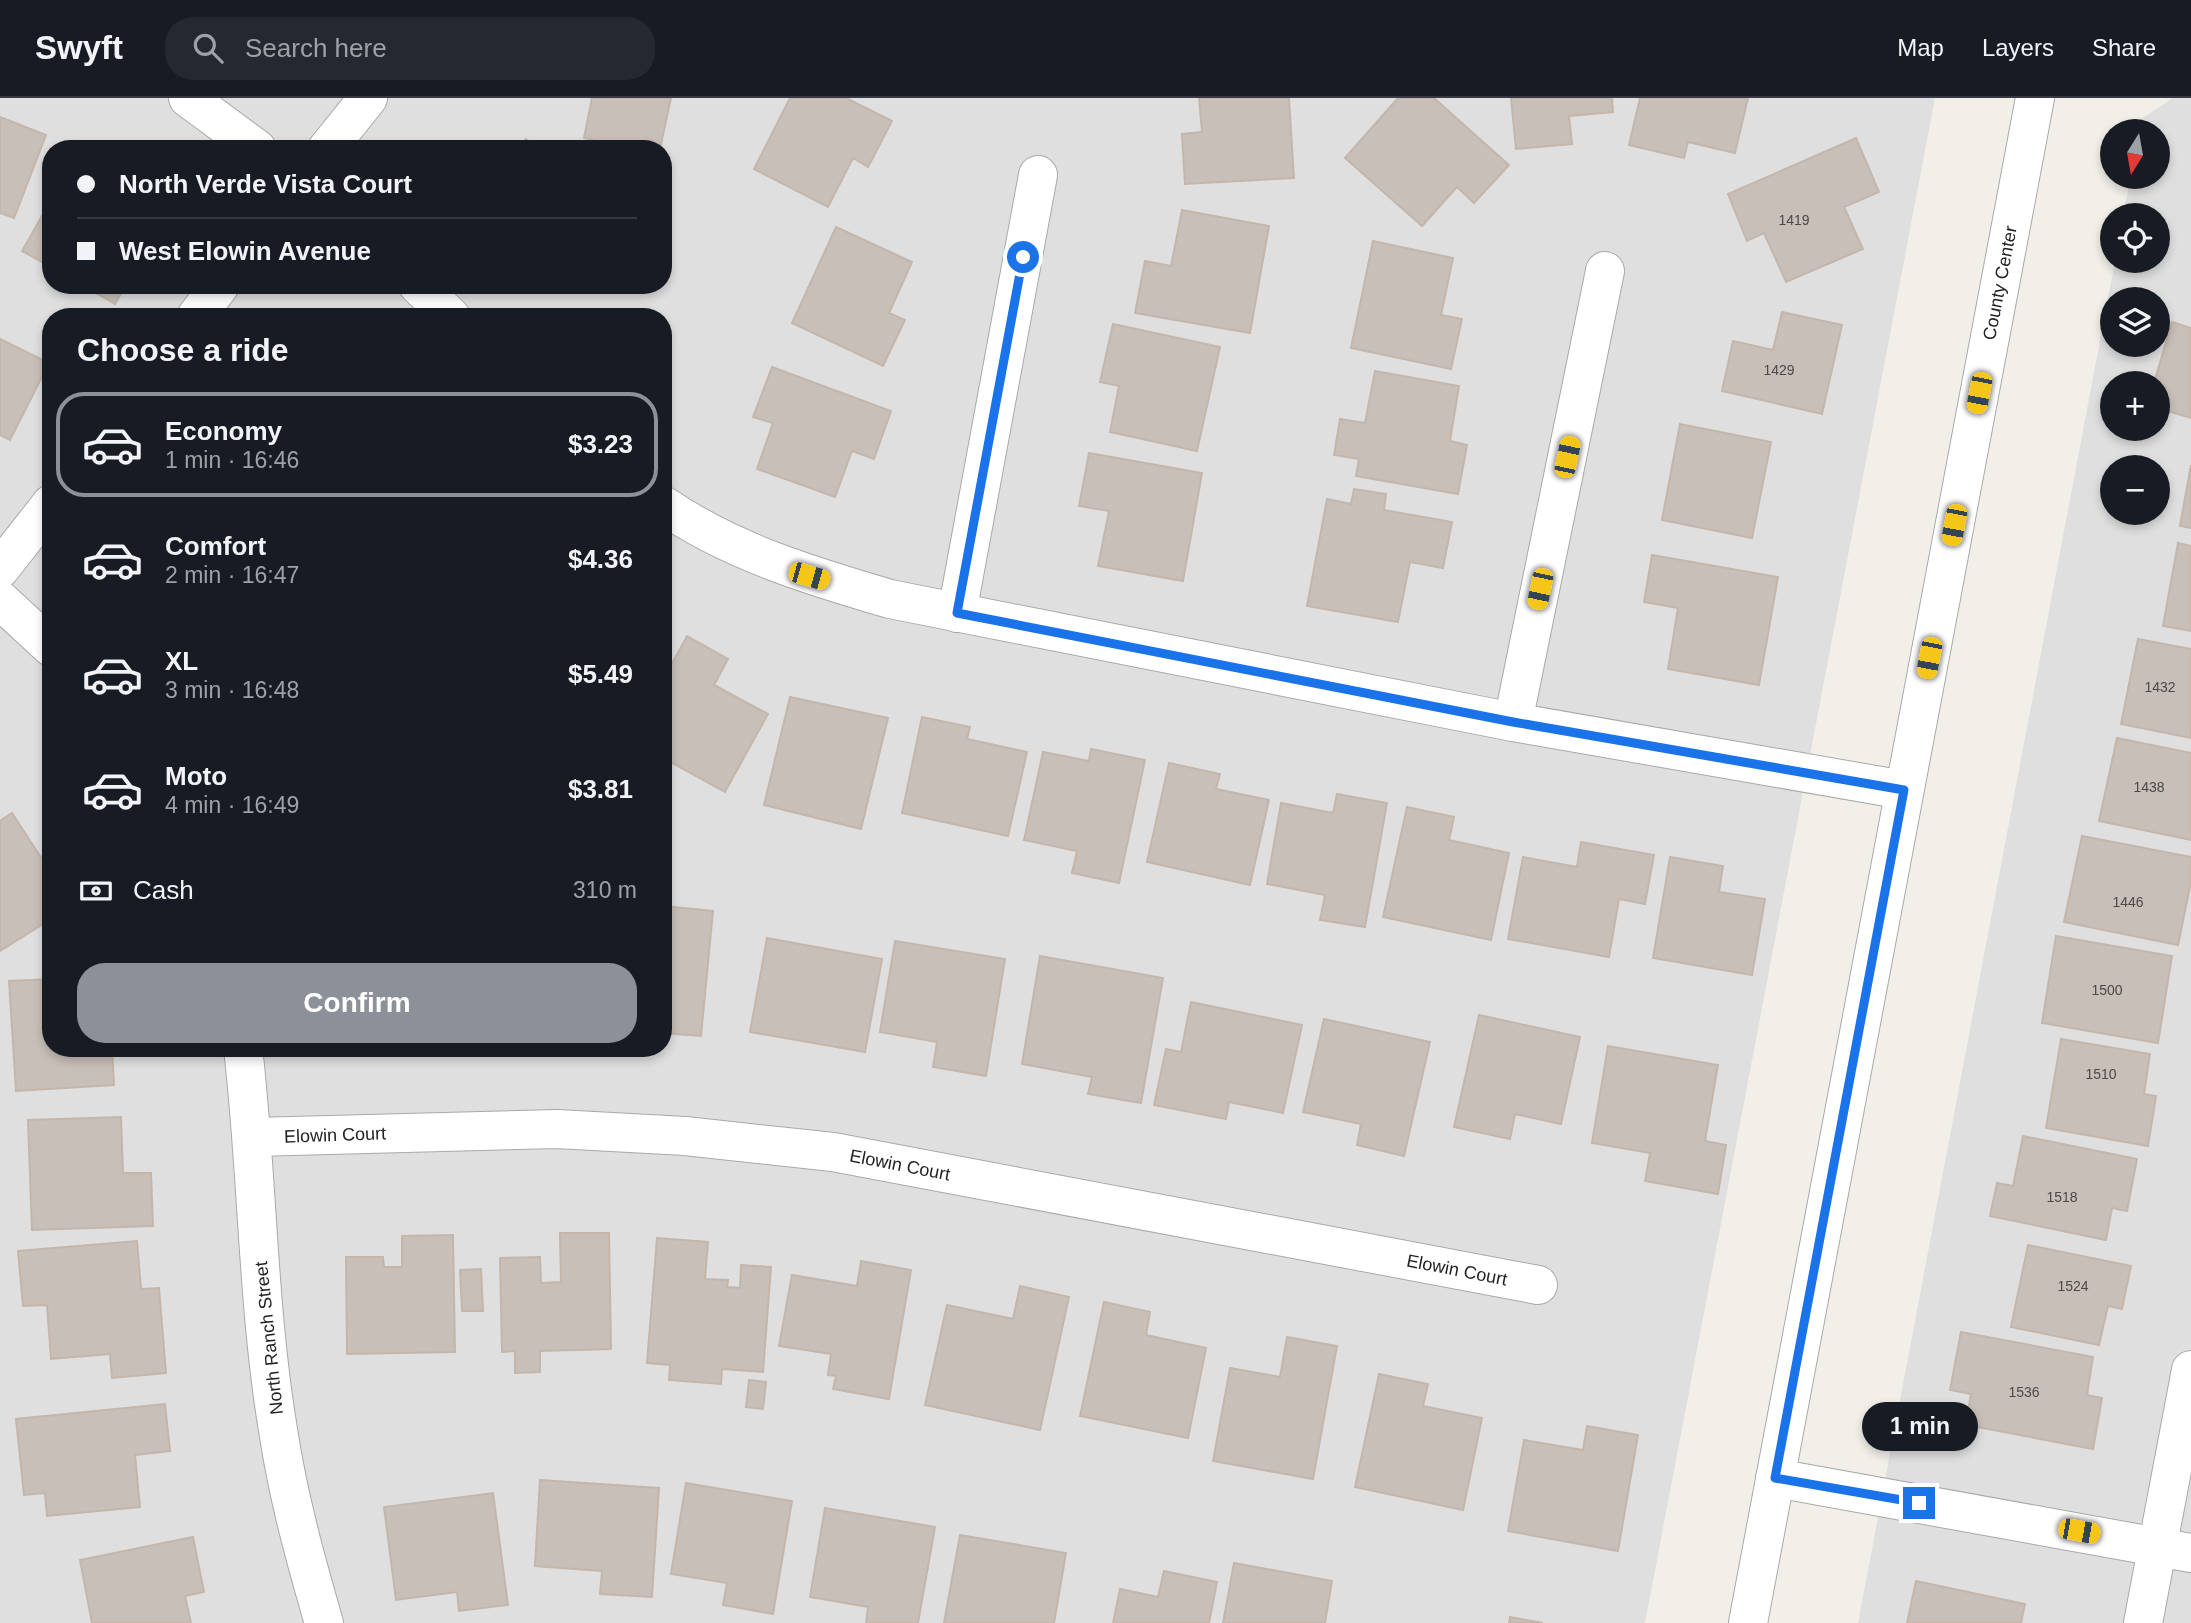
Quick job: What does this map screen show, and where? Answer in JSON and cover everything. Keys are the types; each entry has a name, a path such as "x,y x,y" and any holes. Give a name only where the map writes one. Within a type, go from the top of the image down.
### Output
{"street":[{"path":"188,98 245,140"},
{"path":"334,140 368,98"},
{"name":"County Center","path":"1748,1623 2035,98"},
{"path":"957,613 1038,175"},
{"path":"1513,722 1605,271"},
{"path":"427,294 442,308"},
{"path":"672,510 743,550 809,576 890,599 1513,722 1904,790"},
{"path":"0,569 42,515"},
{"path":"0,600 42,639"},
{"name":"North Ranch Street","path":"244,1057 253,1137 264,1321 279,1436 300,1539 324,1623"},
{"name":"Elowin Court","path":"253,1137 557,1129 685,1136 833,1152 1538,1285"},
{"path":"2143,1623 2175,1549 2191,1370"},
{"path":"1775,1478 2175,1549"}],"shaded area":[{"path":"0,98 1935,98 1645,1623 0,1623"},
{"path":"2173,98 2191,98 2191,1623 1858,1623 2100,340 2100,357 2170,357 2170,287 2110,287 2113,273 2170,273 2170,203 2126,203 2128,189 2170,189 2170,119 2141,119"}],"building":[{"path":"592,98 671,98 662,140 584,138"},
{"path":"790,98 846,98 892,121 868,167 853,158 828,207 754,169"},
{"path":"1199,98 1289,98 1294,178 1185,184 1182,134 1202,132"},
{"path":"1398,98 1434,98 1509,165 1474,203 1457,187 1422,226 1345,158"},
{"path":"1511,98 1612,98 1613,112 1569,116 1572,144 1516,149"},
{"path":"1640,98 1748,98 1735,153 1688,142 1684,158 1629,145"},
{"path":"0,117 46,135 14,218 0,213"},
{"path":"1856,138 1879,192 1844,207 1863,249 1786,282 1764,233 1747,241 1728,194"},
{"path":"1182,210 1269,226 1250,333 1135,313 1145,261 1171,266"},
{"path":"42,216 42,262 22,251"},
{"path":"836,227 912,262 889,313 905,320 883,366 792,323"},
{"path":"1373,241 1453,258 1441,315 1462,319 1451,369 1351,348"},
{"path":"98,294 121,294 115,304"},
{"path":"1782,312 1842,325 1822,414 1722,391 1733,341 1773,350"},
{"path":"2172,322 2191,328 2191,418 2170,412 2170,371 2158,371 2162,357 2170,357"},
{"path":"1113,324 1220,347 1197,451 1110,432 1119,386 1100,382"},
{"path":"0,339 42,360 42,377 10,440 0,435"},
{"path":"772,367 891,411 874,459 852,451 835,497 757,469 773,423 753,417"},
{"path":"1375,371 1459,386 1450,441 1467,445 1458,494 1356,476 1359,459 1334,455 1340,419 1365,423"},
{"path":"1680,424 1771,442 1752,538 1662,520"},
{"path":"1089,453 1202,473 1183,581 1098,566 1109,511 1079,506"},
{"path":"2191,465 2191,528 2180,526"},
{"path":"1354,489 1386,494 1384,510 1452,522 1443,568 1410,562 1398,622 1307,606 1327,499 1351,504"},
{"path":"2178,543 2191,546 2191,631 2163,626"},
{"path":"1652,555 1778,577 1759,685 1668,669 1678,608 1644,602"},
{"path":"687,636 728,659 714,685 768,714 725,792 672,763 672,664"},
{"path":"2138,639 2191,649 2191,738 2121,724"},
{"path":"790,697 888,718 861,829 764,805"},
{"path":"922,717 970,727 967,739 1027,752 1008,836 902,813"},
{"path":"2117,738 2191,753 2191,840 2099,821"},
{"path":"1091,749 1145,760 1119,883 1072,873 1077,851 1024,840 1043,752 1089,761"},
{"path":"1169,763 1220,774 1216,789 1269,800 1250,885 1147,862"},
{"path":"1337,794 1387,803 1365,927 1320,920 1325,895 1267,884 1281,803 1333,813"},
{"path":"1407,807 1454,817 1449,840 1509,853 1491,940 1383,917"},
{"path":"12,813 42,859 42,925 0,951 0,821"},
{"path":"2082,836 2191,857 2191,882 2178,945 2064,922"},
{"path":"1581,842 1654,855 1645,904 1619,899 1609,957 1508,939 1523,857 1577,867"},
{"path":"1670,857 1723,866 1719,892 1765,899 1752,975 1653,958"},
{"path":"672,907 713,911 701,1036 672,1034"},
{"path":"2056,936 2172,956 2158,1043 2042,1023"},
{"path":"767,938 882,959 865,1052 750,1032"},
{"path":"895,941 1005,959 986,1076 933,1067 937,1042 880,1032"},
{"path":"1040,956 1163,978 1141,1103 1088,1094 1092,1077 1022,1064"},
{"path":"42,979 42,1057 112,1057 114,1085 16,1091 9,981"},
{"path":"1191,1002 1302,1025 1283,1113 1229,1102 1226,1119 1154,1105 1166,1049 1181,1052"},
{"path":"1479,1015 1580,1037 1561,1124 1515,1114 1510,1139 1454,1127"},
{"path":"1324,1019 1430,1042 1404,1156 1357,1145 1361,1124 1303,1112"},
{"path":"2061,1039 2150,1054 2144,1094 2156,1096 2148,1146 2046,1128"},
{"path":"1608,1046 1718,1065 1705,1141 1726,1145 1718,1194 1645,1181 1650,1153 1592,1143"},
{"path":"121,1117 123,1173 151,1173 153,1226 32,1230 28,1120"},
{"path":"2023,1136 2137,1159 2127,1211 2112,1208 2106,1240 1990,1216 1997,1183 2013,1186"},
{"path":"560,1233 609,1233 611,1349 540,1351 540,1372 515,1373 515,1351 502,1352 500,1258 540,1257 541,1283 561,1282"},
{"path":"453,1235 455,1352 347,1354 346,1257 383,1257 384,1267 402,1267 402,1236"},
{"path":"657,1238 708,1242 705,1279 728,1280 727,1287 740,1288 741,1265 771,1267 763,1372 722,1369 721,1384 669,1380 670,1365 647,1363"},
{"path":"137,1241 141,1289 159,1288 166,1373 112,1378 110,1354 51,1359 47,1305 23,1306 18,1251"},
{"path":"2028,1245 2131,1266 2122,1309 2108,1306 2099,1345 2011,1327"},
{"path":"861,1261 911,1270 889,1399 833,1389 836,1376 828,1375 831,1354 779,1346 792,1275 857,1286"},
{"path":"481,1269 483,1311 462,1311 460,1270"},
{"path":"1020,1286 1069,1297 1040,1430 925,1405 947,1305 1013,1319"},
{"path":"1104,1302 1150,1312 1146,1335 1206,1348 1188,1438 1080,1416"},
{"path":"1961,1332 2093,1357 2087,1395 2102,1398 2093,1449 1966,1425 1971,1394 1950,1390"},
{"path":"1287,1337 1337,1346 1313,1479 1213,1461 1230,1368 1280,1377"},
{"path":"1379,1374 1428,1384 1423,1406 1482,1418 1463,1510 1355,1487"},
{"path":"749,1380 766,1382 763,1409 746,1407"},
{"path":"165,1404 170,1451 135,1455 140,1507 47,1516 45,1493 24,1495 16,1419"},
{"path":"1587,1426 1638,1435 1618,1551 1508,1531 1524,1440 1583,1450"},
{"path":"540,1480 659,1488 652,1597 600,1594 602,1571 535,1566"},
{"path":"686,1483 792,1501 773,1614 723,1605 727,1583 671,1574"},
{"path":"493,1493 508,1605 459,1611 457,1592 396,1600 384,1507"},
{"path":"825,1508 935,1527 918,1623 866,1623 868,1607 810,1597"},
{"path":"960,1535 1066,1553 1054,1623 944,1623"},
{"path":"193,1537 204,1592 185,1596 191,1623 92,1623 80,1560"},
{"path":"1234,1563 1332,1581 1325,1623 1223,1623"},
{"path":"1164,1571 1217,1582 1209,1623 1113,1623 1120,1589 1158,1597"},
{"path":"1916,1581 2025,1604 2021,1623 1907,1623"},
{"path":"1510,1617 1543,1623 1509,1623"}],"route":[{"path":"1023,257 957,613 1513,722 1904,790 1775,1478 1919,1503"}]}
